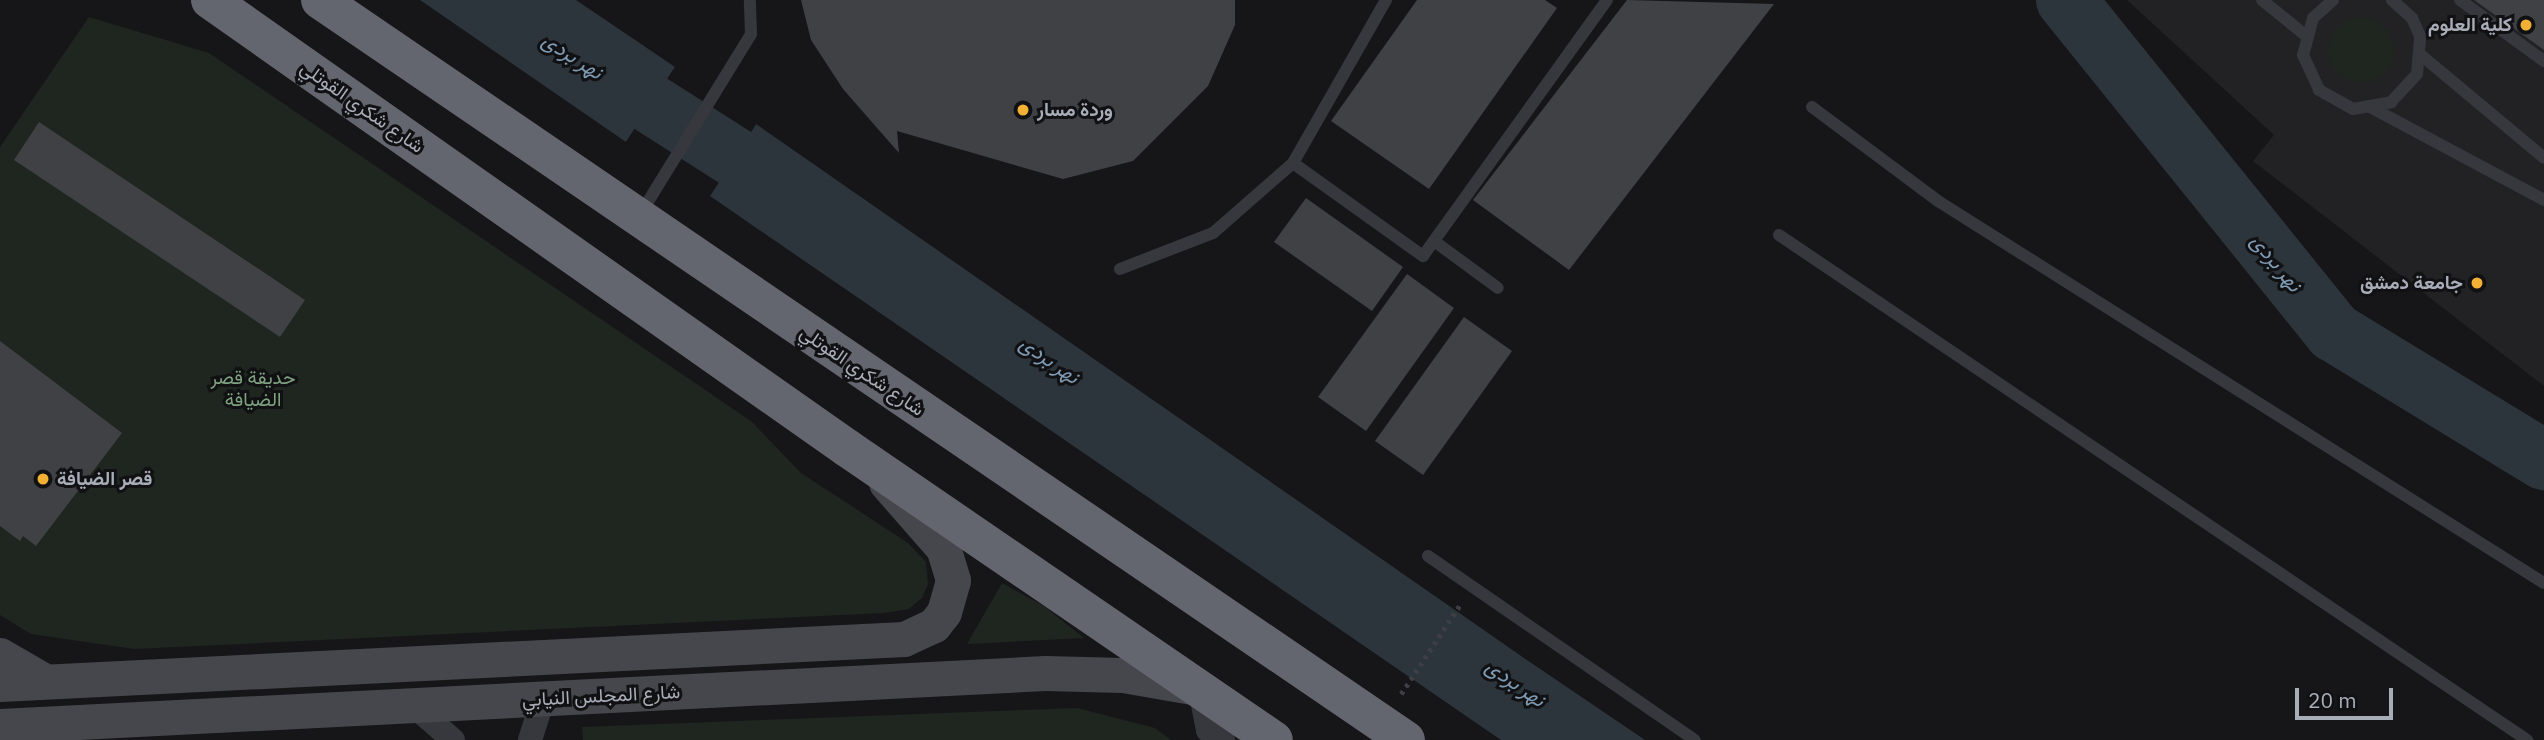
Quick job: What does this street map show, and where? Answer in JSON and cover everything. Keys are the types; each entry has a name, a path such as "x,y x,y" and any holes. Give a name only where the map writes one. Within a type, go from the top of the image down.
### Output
{"highway":[{"name":"شارع شكري القوتلي","path":"210,0 867,462 1275,740"},
{"name":"شارع شكري القوتلي","path":"323,2 1394,732"}],"main road":[{"path":"0,684 904,639 934,625 944,612 953,580 950,564 943,548 867,462"},
{"path":"0,655 43,680"},
{"name":"شارع المجلس النيابي","path":"5,729 1045,673 1123,675 1200,689"}],"street":[{"path":"1200,689 1208,730 1223,740"},
{"path":"530,740 542,699"},
{"path":"413,705 453,740"}],"lane":[{"path":"637,218 751,34 750,0"},
{"path":"1120,269 1213,233 1293,163 1386,0"},
{"path":"1293,163 1423,256 1607,0"},
{"path":"2262,0 2305,35"},
{"path":"2333,0 2313,18 2305,35 2303,55 2319,90 2353,109 2372,108 2406,90 2421,55"},
{"path":"2392,0 2412,18 2421,55 2544,159"},
{"path":"2460,0 2544,61"},
{"path":"1812,107 1938,201 2544,583"},
{"path":"2372,108 2544,200"},
{"path":"1779,234 2527,740"},
{"path":"1434,241 1499,288"},
{"path":"1428,556 1695,740"}],"path":[{"path":"1394,732 1472,587"}],"shaded area":[{"name":"جامعة دمشق","path":"2127,0 2544,0 2544,386 2253,161 2274,135"}],"green space":[{"name":"حديقة قصر الضيافة","path":"89,17 209,53 751,421 801,473 908,543 926,562 928,584 922,598 909,609 884,613 134,649 31,634 0,615 0,147"},
{"path":"2361,17 2374,19 2384,27 2392,37 2392,63 2384,73 2374,81 2361,83 2348,81 2338,73 2330,63 2328,50 2330,37 2338,27 2348,19"},
{"path":"1002,583 1044,606 1084,638 967,644"},
{"path":"1077,708 1155,728 1171,740 583,740 582,727"}],"water":[{"path":"420,0 576,0 675,67 626,142"},
{"path":"756,124 1645,740 1501,740 710,196"}],"pier":[{"path":"675,67 655,108 629,144 626,142"},
{"path":"754,122 756,124 710,196 729,156"}],"building":[{"name":"وردة مسار","path":"801,0 1235,0 1235,25 1208,86 1133,161 1063,179 897,131 899,153 843,89 811,40"},
{"path":"1417,0 1545,0 1557,8 1429,189 1331,121"},
{"path":"1627,0 1774,4 1569,270 1473,200"},
{"name":"كلية العلوم","path":"2474,0 2544,0 2544,50"},
{"path":"39,122 305,300 280,337 14,160"},
{"path":"1306,198 1403,267 1372,311 1274,242"},
{"path":"1407,274 1454,308 1366,431 1318,397"},
{"path":"1464,317 1512,351 1423,475 1375,441"},
{"name":"قصر الضيافة","path":"0,341 122,433 36,546 23,536 20,541 0,526"}],"waterway":[{"name":"نهر بردى","path":"488,0 802,200"},
{"name":"نهر بردى","path":"2066,0 2334,332 2544,460"}],"place":[{"name":"كلية العلوم","path":"2526,25"},
{"name":"وردة مسار","path":"1023,110"},
{"name":"جامعة دمشق","path":"2477,283"},
{"name":"قصر الضيافة","path":"43,479"}]}
